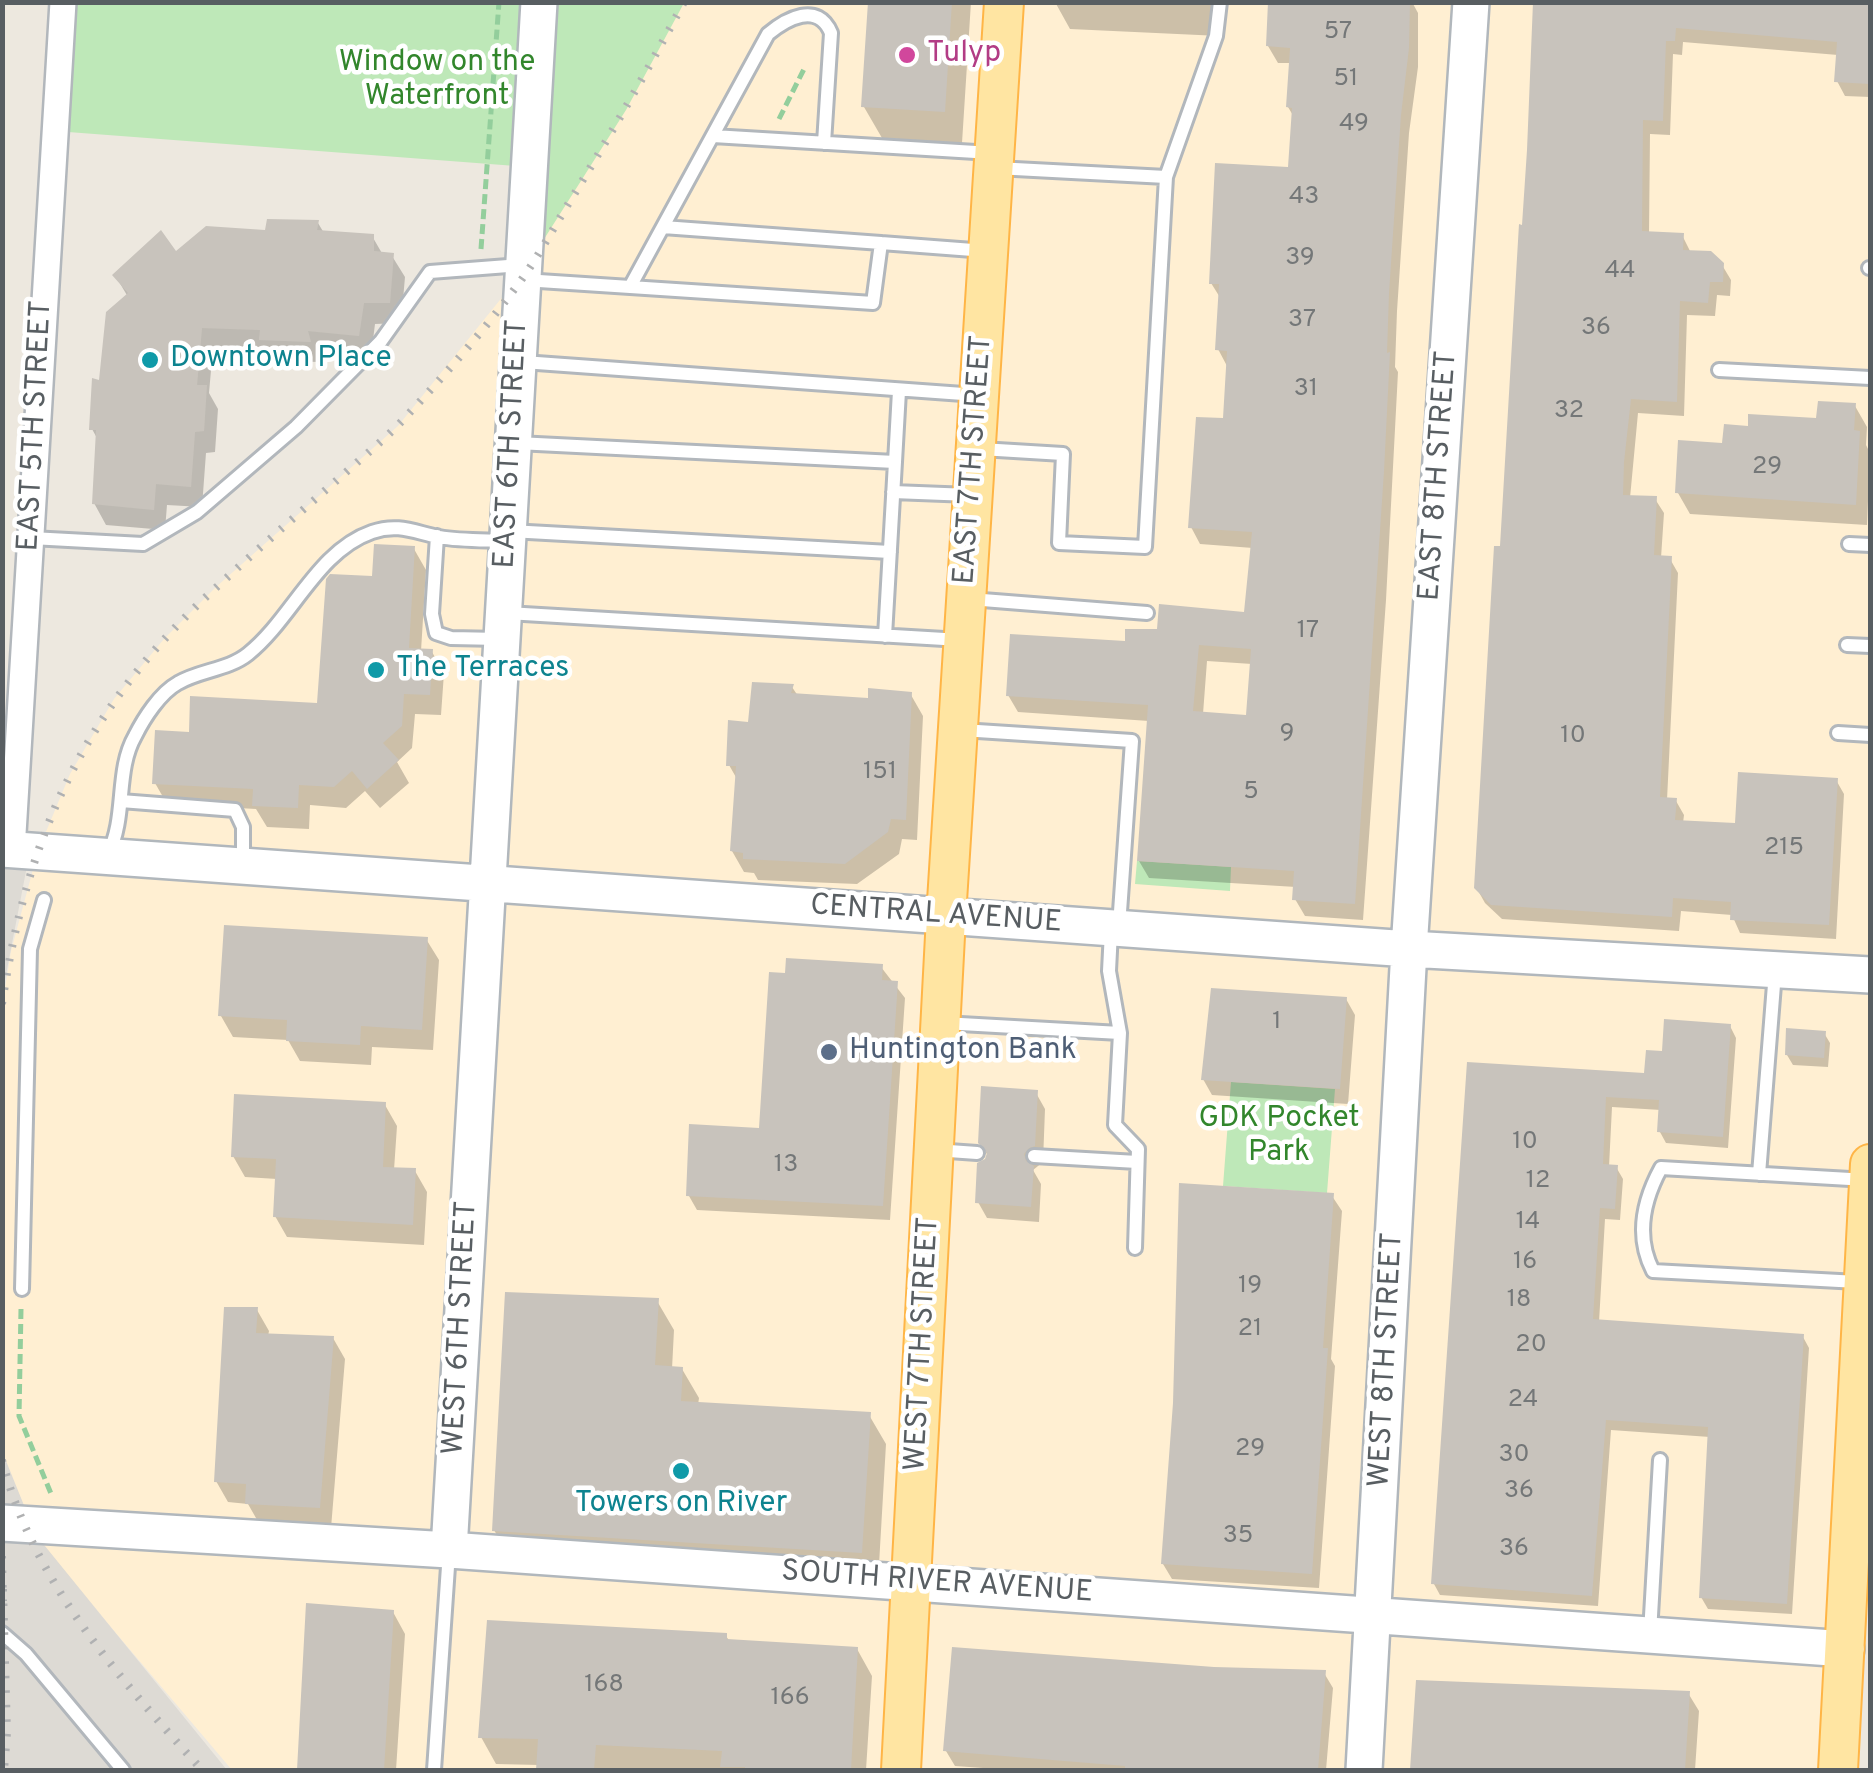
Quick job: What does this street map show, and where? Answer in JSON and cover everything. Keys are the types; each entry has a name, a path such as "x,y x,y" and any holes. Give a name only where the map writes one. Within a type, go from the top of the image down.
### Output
{"main road":[{"name":"EAST 6TH STREET","path":"489,885 539,2"},
{"name":"EAST 7TH STREET","path":"946,917 1004,2"},
{"name":"EAST 8TH STREET","path":"1409,950 1471,2"},
{"name":"CENTRAL AVENUE","path":"8,849 1409,950 1870,975"},
{"name":"WEST 6TH STREET","path":"449,1550 489,885"},
{"name":"WEST 7TH STREET","path":"902,1770 946,917"},
{"name":"WEST 8TH STREET","path":"1364,1770 1409,950"},
{"path":"1838,1770 1858,1650 1870,1164"},
{"name":"SOUTH RIVER AVENUE","path":"2,1523 449,1550 1858,1650"}],"street":[{"name":"EAST 5TH STREET","path":"8,849 63,2"}],"lane":[{"path":"976,449 1063,454 1059,543 1145,548 1166,176 1216,36 1220,2"},
{"path":"630,287 768,34 790,17 804,14 827,24 830,34 824,143"},
{"path":"713,136 1166,176"},
{"path":"663,226 988,251"},
{"path":"31,538 143,544 197,512 296,427 381,340 430,272 480,268 630,287 873,304 880,243"},
{"path":"517,362 979,395"},
{"path":"1719,370 1870,378"},
{"path":"885,636 899,391"},
{"path":"512,442 895,462"},
{"path":"893,492 972,496"},
{"path":"107,856 113,844 127,754 166,692 178,682 246,656 336,554 372,532 398,526 437,536 890,552"},
{"path":"437,536 432,614 436,633 452,638 503,626 964,640"},
{"path":"1849,544 1870,545"},
{"path":"966,599 1147,613"},
{"path":"1847,644 1870,646"},
{"path":"958,730 1132,742 1110,971 1120,1033 1115,1125 1138,1148 1135,1248"},
{"path":"1838,732 1870,734"},
{"path":"121,801 235,810 243,827 243,866"},
{"path":"22,1290 30,949 44,900"},
{"path":"1759,1174 1775,970"},
{"path":"940,1022 1120,1033"},
{"path":"934,1150 978,1153"},
{"path":"1034,1156 1137,1162"},
{"path":"1866,1276 1652,1270 1646,1258 1643,1213 1661,1168 1870,1180"},
{"path":"1650,1635 1660,1460"},
{"name":"WEST 6TH STREET","path":"434,1770 449,1550"},
{"path":"2,1633 26,1654 122,1770"}],"path":[{"path":"480,268 498,2"},
{"path":"768,140 827,24"},
{"path":"22,1290 18,1416 64,1527"}],"shaded area":[{"path":"540,3 1870,3 1870,1164 1838,1770 232,1770 25,1526 2,1460 2,1007 11,951 38,851 70,774 114,699 164,639 216,587 398,426 525,269"},
{"path":"3,860 28,861 3,990"},
{"path":"2,1451 36,1535 227,1770 3,1770"}],"green space":[{"name":"Window on the Waterfront","path":"64,3 539,3 529,167 55,131"},
{"path":"543,3 684,3 626,110 525,269"},
{"path":"1137,861 1231,867 1230,891 1135,884"},
{"name":"GDK Pocket Park","path":"1231,1082 1335,1089 1327,1193 1223,1186"}],"building":[{"name":"Tulyp","path":"868,2 952,2 945,112 861,107"},
{"path":"1268,2 1410,2 1389,293 1384,471 1355,904 1292,900 1294,871 1137,861 1148,705 1006,696 1010,634 1125,641 1125,629 1157,629 1159,604 1244,612 1252,532 1188,528 1196,417 1223,418 1227,351 1215,350 1219,284 1209,284 1215,163 1288,167 1292,108 1286,107 1290,48 1266,46","holes":["1199,645 1251,649 1246,715 1193,711"]},
{"path":"1533,2 1870,2 1870,84 1834,82 1837,42 1676,28 1675,41 1666,41 1663,121 1643,120 1642,231 1684,233 1683,250 1711,251 1724,263 1723,282 1710,282 1708,303 1680,301 1677,402 1631,399 1624,462 1623,495 1657,496 1654,555 1672,556 1660,797 1677,798 1675,820 1735,823 1738,772 1838,778 1829,925 1730,920 1731,902 1673,898 1672,917 1491,905 1474,888 1494,546 1500,546 1527,150"},
{"name":"Downtown Place","path":"267,219 319,220 317,230 374,234 374,251 394,253 390,303 364,303 359,336 308,331 311,342 259,340 260,330 202,328 197,385 207,385 204,431 195,432 191,487 156,484 154,510 92,504 96,430 89,430 92,378 99,380 106,312 128,293 112,275 161,230 176,251 206,226 265,230"},
{"path":"1818,401 1856,403 1854,430 1860,431 1856,505 1675,493 1678,440 1722,443 1724,424 1748,426 1748,414 1816,418"},
{"name":"The Terraces","path":"374,544 415,546 409,648 433,649 430,695 404,694 402,726 383,743 399,760 367,789 352,771 334,787 299,785 298,808 252,806 253,789 152,784 155,730 189,732 190,696 317,703 326,579 330,574 372,576"},
{"path":"752,682 794,684 791,693 868,698 868,688 912,692 906,820 891,819 888,832 845,864 743,859 743,853 730,851 736,766 726,766 728,720 748,722"},
{"path":"224,925 428,937 422,1030 361,1026 360,1045 286,1041 287,1020 218,1016"},
{"path":"786,958 883,964 882,980 898,981 883,1206 686,1196 689,1124 759,1128 769,972 785,973"},
{"path":"1211,988 1347,997 1340,1089 1201,1080"},
{"path":"1664,1019 1731,1024 1723,1137 1657,1132 1659,1100 1606,1097 1603,1164 1618,1165 1615,1209 1600,1208 1593,1319 1804,1334 1787,1604 1699,1598 1708,1427 1606,1420 1592,1596 1431,1584 1467,1062 1644,1073 1646,1050 1662,1051"},
{"path":"1786,1028 1826,1031 1824,1058 1785,1055"},
{"path":"981,1086 1038,1090 1035,1146 1024,1154 1034,1166 1031,1207 975,1203 977,1163 987,1153 978,1143"},
{"path":"234,1094 386,1102 383,1167 416,1168 413,1225 273,1217 276,1159 231,1157"},
{"path":"1179,1183 1334,1193 1312,1574 1161,1564 1173,1403"},
{"name":"Towers on River","path":"505,1292 659,1298 655,1365 683,1367 681,1401 871,1412 862,1553 492,1531"},
{"path":"224,1307 258,1307 256,1333 334,1336 320,1508 245,1504 246,1484 214,1482"},
{"path":"306,1603 394,1610 384,1770 297,1770"},
{"path":"487,1620 727,1633 727,1639 858,1647 851,1770 745,1770 720,1767 722,1751 596,1745 594,1770 536,1770 538,1739 478,1738"},
{"path":"952,1647 1214,1667 1326,1670 1318,1770 1125,1770 1125,1766 943,1751"},
{"path":"1416,1680 1690,1691 1685,1770 1410,1770"}],"railway":[{"path":"2,1004 28,881 71,773 100,723 174,629 394,429 491,319 538,255 684,2"},
{"path":"2,1460 16,1505 57,1588 111,1664 202,1770"},
{"path":"2,1556 3,1601"},
{"path":"3,1589 7,1733 4,1770"}],"place":[{"name":"Tulyp","path":"907,55"},
{"name":"Downtown Place","path":"150,360"},
{"name":"The Terraces","path":"376,670"},
{"name":"Huntington Bank","path":"829,1052"},
{"name":"Towers on River","path":"681,1471"}]}
